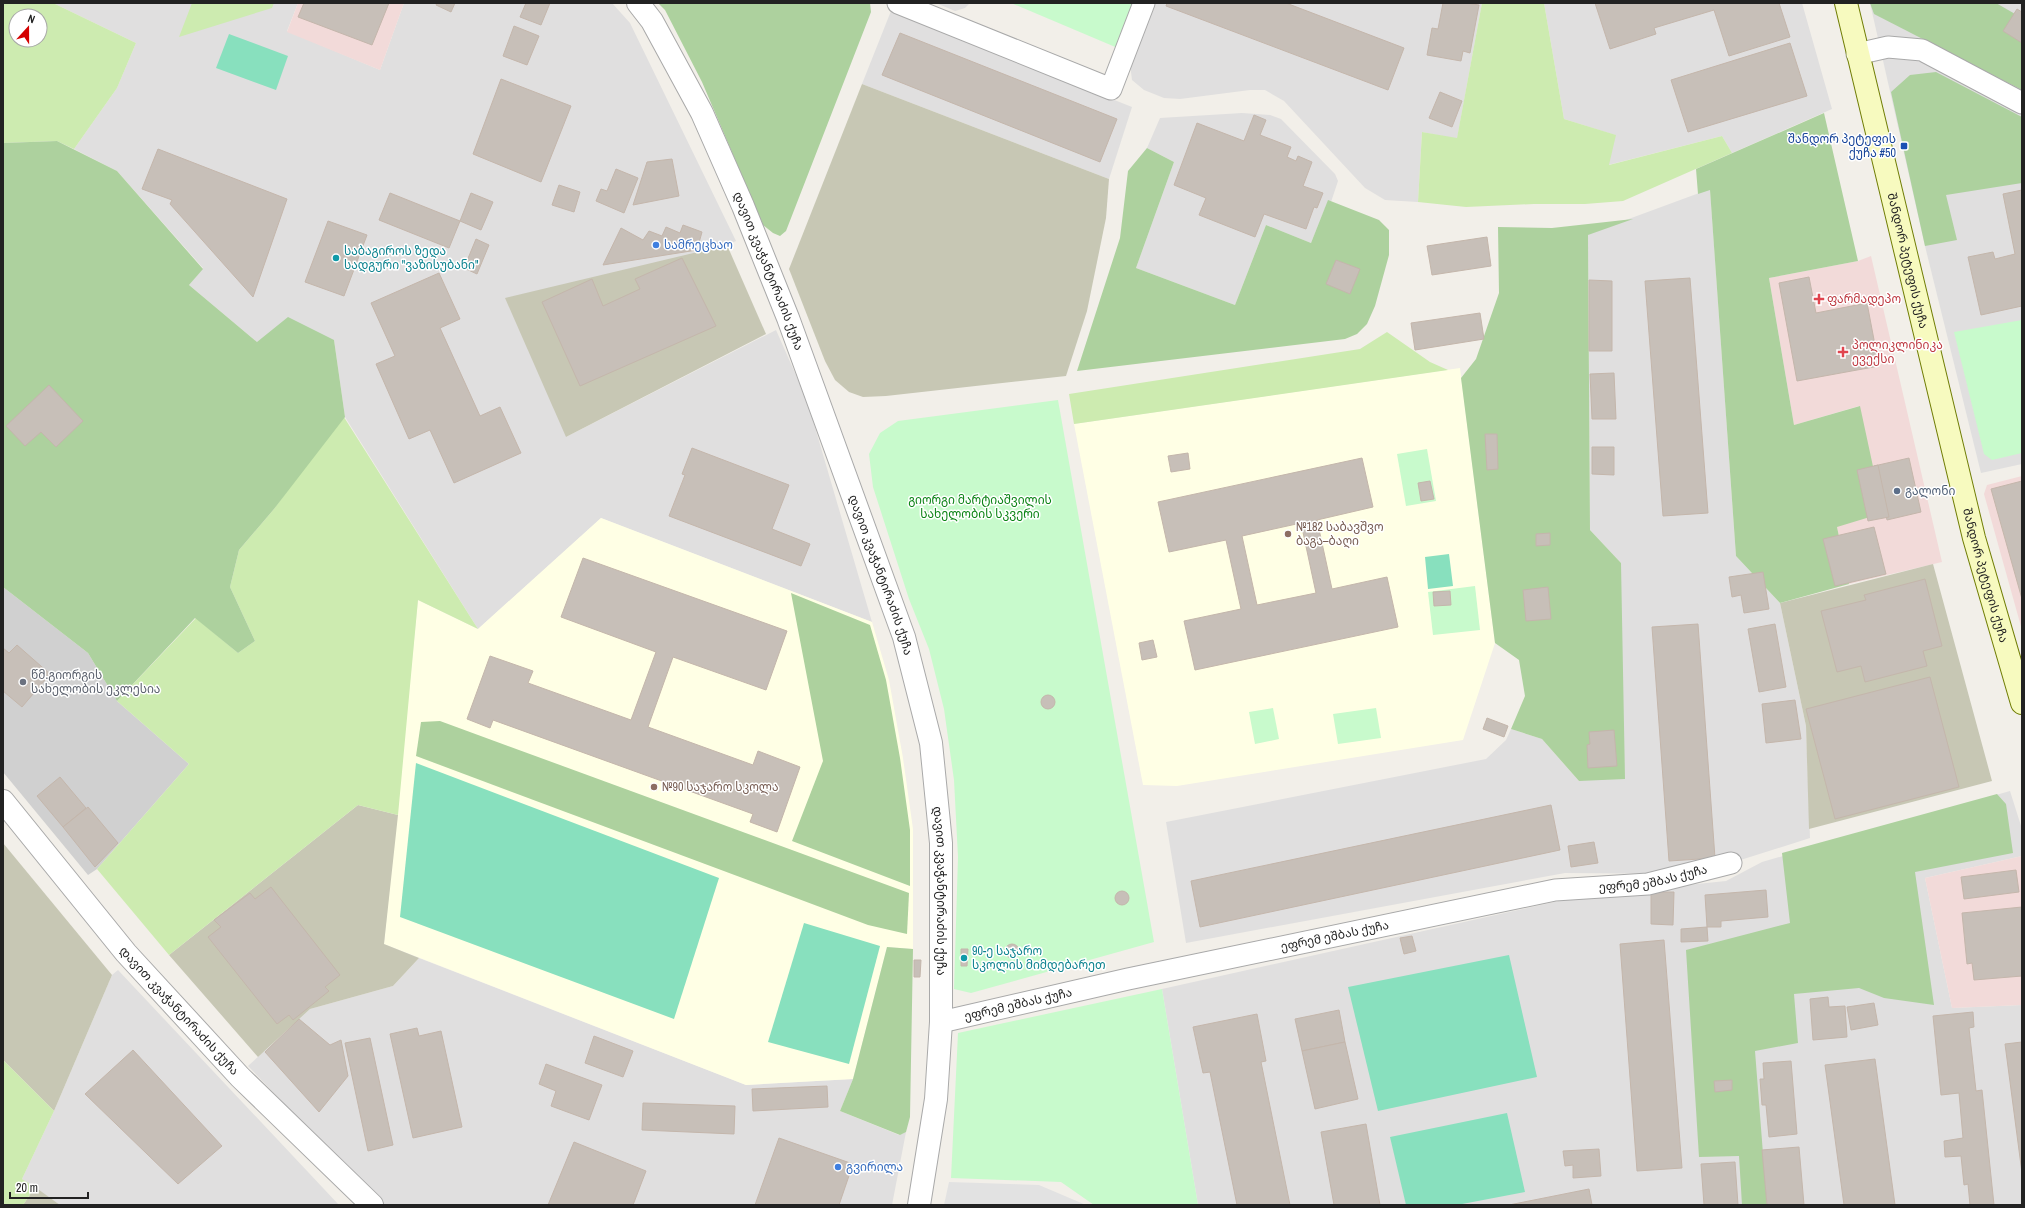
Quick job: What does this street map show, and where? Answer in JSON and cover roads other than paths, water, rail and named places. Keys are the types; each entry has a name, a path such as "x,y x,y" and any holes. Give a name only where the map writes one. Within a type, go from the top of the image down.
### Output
{"main road":[{"name":"შანდორ პეტეფის ქუჩა","path":"1846,3 1974,538 2022,703"}],"street":[{"name":"დავით კვაჭანტირაძის ქუჩა","path":"638,3 652,21 702,113 744,206 824,412 906,645 931,743 941,843 941,1022 936,1099 918,1199"},
{"path":"898,3 1110,89 1144,3"},
{"path":"1857,54 1888,47 1922,50 2022,103"},
{"name":"დავით კვაჭანტირაძის ქუჩა","path":"3,800 131,959 240,1077 372,1205"},
{"name":"ეფრემ ეშბას ქუჩა","path":"941,1022 1128,979 1555,890 1648,884 1731,863"}],"place":[{"name":"შანდორ პეტეფის ქუჩა #50","path":"1904,146"},
{"name":"სამრეცხაო","path":"656,245"},
{"name":"საბაგიროს ზედა სადგური \"ვაზისუბანი\"","path":"336,258"},
{"name":"ფარმადეპო","path":"1819,299"},
{"name":"პოლიკლინიკა ევექსი","path":"1843,352"},
{"name":"გალონი","path":"1897,491"},
{"name":"№182 საბავშვო ბაგა–ბაღი","path":"1288,534"},
{"name":"წმ.გიორგის სახელობის ეკლესია","path":"23,682"},
{"name":"№90 საჯარო სკოლა","path":"654,787"},
{"name":"90-ე საჯარო სკოლის მიმდებარეთ","path":"964,958"},
{"name":"გვირილა","path":"838,1167"}],"park label":[{"name":"გიორგი მარტიაშვილის სახელობის სკვერი","path":"980,507"}]}
